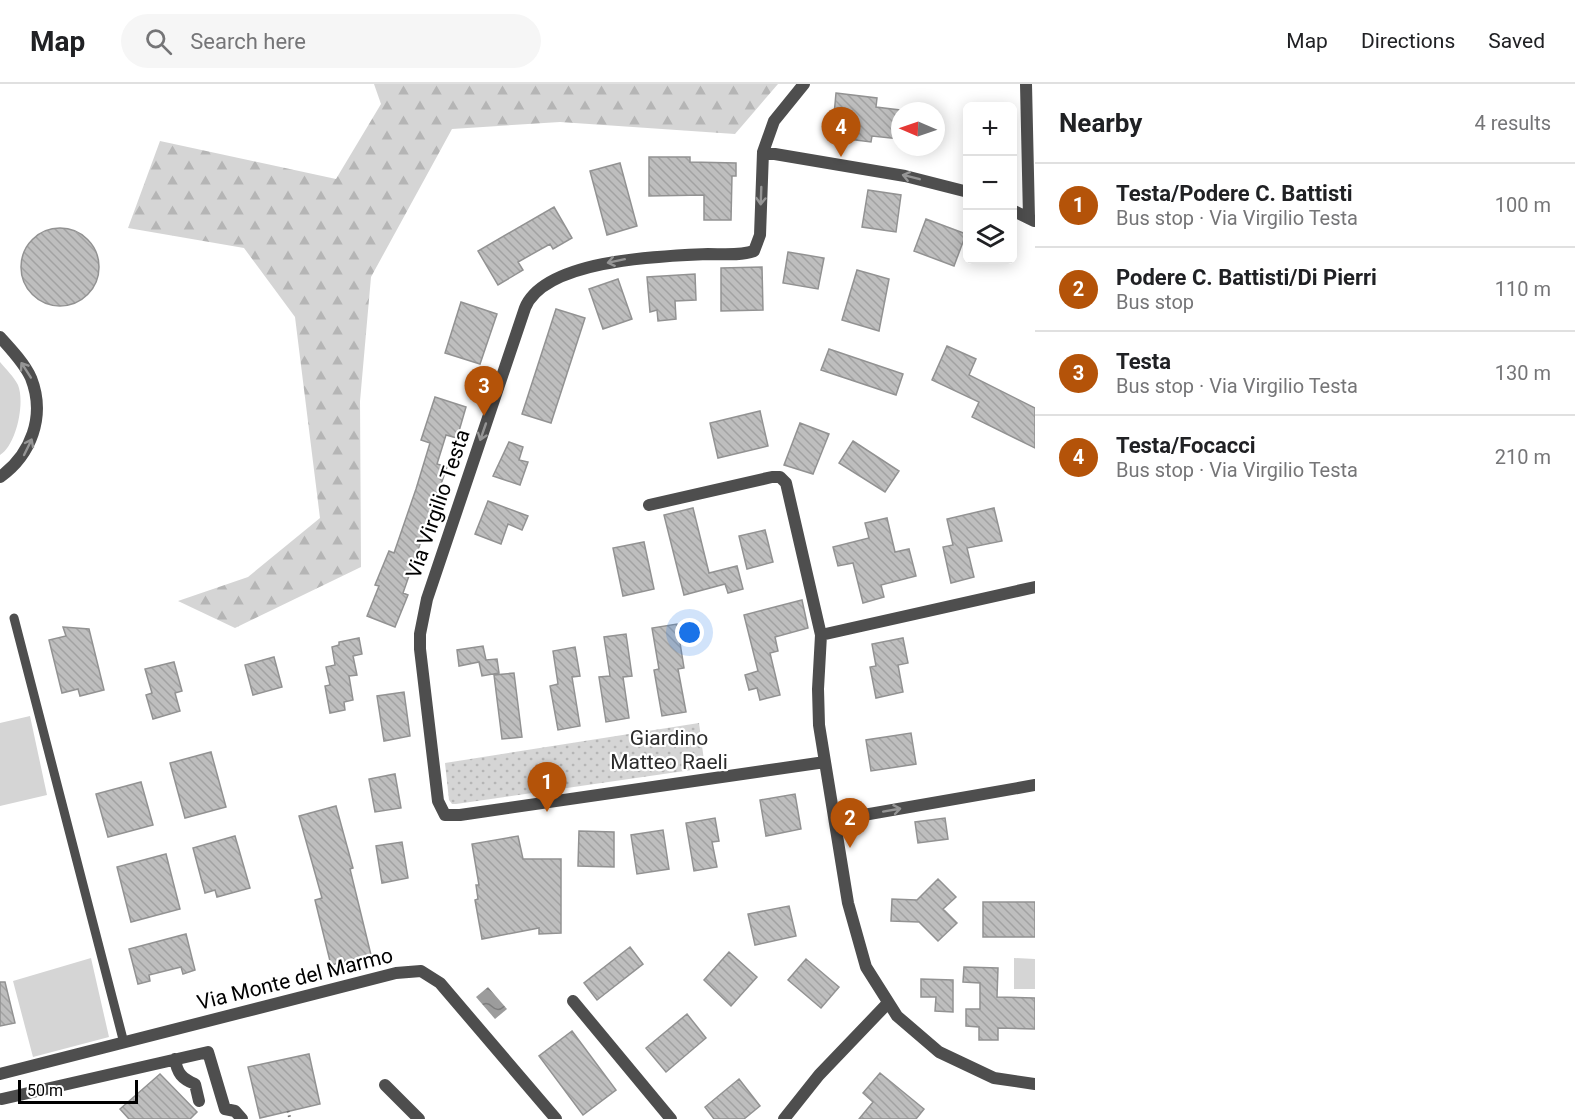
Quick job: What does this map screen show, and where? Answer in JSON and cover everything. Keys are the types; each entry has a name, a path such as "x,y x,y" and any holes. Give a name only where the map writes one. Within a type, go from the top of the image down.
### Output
{"street":[{"path":"804,84 774,121 763,152 905,176 963,191"},
{"path":"1017,212 1032,220 1026,84"},
{"name":"Via Virgilio Testa","path":"763,152 760,235 754,251 617,260 550,282 537,290 526,304 427,599 420,634 438,801 445,815 460,815 825,762"},
{"path":"0,337 29,374 36,406 36,425 28,448 17,463 0,477"},
{"path":"649,505 772,477 783,479 787,484 821,635 818,704 825,762 857,943 870,975 887,1004 908,1028 946,1057 994,1078 1035,1084"},
{"path":"821,635 1035,587"},
{"path":"835,820 1035,785"},
{"name":"Via Monte del Marmo","path":"0,1074 396,973 421,971 440,983 556,1119"},
{"path":"573,1001 671,1119"},
{"path":"784,1119 819,1075 887,1004"},
{"path":"2,1099 208,1052 225,1109 235,1111 242,1119"},
{"path":"175,1059 177,1069 185,1080 195,1084 199,1101"},
{"path":"385,1085 419,1119"}],"lane":[{"path":"14,618 124,1043"}],"path":[{"path":"288,1111 290,1119"}],"green space":[{"path":"374,84 778,84 735,134 560,122 452,129 371,277 360,401 361,567 235,628 178,601 248,577 320,518 295,317 244,248 128,228 160,141 336,179 381,104"},
{"path":"0,362 18,385 21,402 15,432 6,450 0,455"},
{"path":"30,716 47,795 0,806 0,723"},
{"name":"Giardino Matteo Raeli","path":"699,723 705,768 456,804 452,804 449,800 445,763"},
{"path":"91,958 109,1037 33,1057 13,981"},
{"path":"1014,958 1035,959 1035,989 1014,989"}],"water":[{"path":"488,987 507,1009 495,1019 476,997"}],"building":[{"path":"836,93 877,98 876,107 891,109 891,138 872,136 871,142 832,137"},
{"path":"649,157 690,157 690,162 736,163 736,176 732,176 731,220 704,220 704,195 649,196"},
{"path":"620,163 637,226 607,235 590,171"},
{"path":"868,190 901,195 896,232 862,227"},
{"path":"554,207 572,238 553,249 550,244 518,262 523,270 498,285 478,251"},
{"path":"926,219 963,233 963,242 954,266 914,251"},
{"path":"60,228 75,231 88,239 96,252 99,267 96,282 88,295 75,303 60,306 45,303 32,295 24,282 21,267 24,252 32,239 45,231"},
{"path":"788,252 824,258 818,289 783,283"},
{"path":"762,267 763,310 721,311 721,268"},
{"path":"857,270 889,279 879,331 842,320"},
{"path":"695,274 696,300 675,301 676,319 658,321 657,310 650,312 647,277"},
{"path":"618,279 632,319 603,329 589,289"},
{"path":"461,302 497,314 480,364 445,353"},
{"path":"556,309 585,318 551,423 522,414"},
{"path":"947,346 976,359 969,375 1035,408 1035,448 972,417 979,402 932,380"},
{"path":"829,349 903,374 896,395 821,370"},
{"path":"435,397 466,407 457,438 446,435 437,464 447,467 403,593 408,595 395,627 367,616 379,586 375,585 389,551 394,553 416,489 430,443 421,440"},
{"path":"760,411 768,446 718,458 710,423"},
{"path":"800,423 829,434 813,474 784,465"},
{"path":"853,441 899,471 885,492 839,463"},
{"path":"509,442 523,447 519,460 528,462 520,485 493,476"},
{"path":"488,501 528,516 522,530 508,524 501,544 475,534"},
{"path":"693,508 709,573 737,566 743,589 728,593 725,584 684,595 664,515"},
{"path":"994,508 1002,541 967,548 974,577 951,583 943,547 953,545 947,519"},
{"path":"887,518 895,552 909,549 916,576 881,585 884,597 863,603 853,563 838,566 833,547 869,538 865,523"},
{"path":"765,530 773,562 747,569 739,536"},
{"path":"644,542 654,589 623,596 613,548"},
{"path":"802,600 808,628 775,637 778,651 770,653 780,695 760,700 757,688 749,690 745,675 758,671 744,615"},
{"path":"677,624 684,668 678,669 686,712 662,716 654,670 659,669 652,628"},
{"path":"63,627 89,629 104,690 80,696 78,689 62,693 49,640 66,636"},
{"path":"626,634 632,676 623,677 629,718 606,722 599,677 610,676 604,637"},
{"path":"359,638 362,654 353,656 357,675 349,676 353,700 344,702 345,710 330,713 325,686 330,685 326,667 335,665 332,647 339,645 339,642"},
{"path":"903,638 908,663 898,665 903,692 876,698 870,667 876,666 872,644"},
{"path":"483,646 486,660 497,659 499,673 482,676 479,662 459,666 457,650"},
{"path":"575,647 580,676 572,677 580,726 558,730 550,686 558,684 553,651"},
{"path":"274,657 282,687 253,695 245,665"},
{"path":"174,662 182,691 175,693 180,711 153,719 146,695 152,693 145,669"},
{"path":"514,673 522,737 502,739 494,675"},
{"path":"404,692 410,736 384,741 377,696"},
{"path":"911,733 916,764 871,771 866,740"},
{"path":"211,752 226,807 185,818 170,763"},
{"path":"395,774 401,808 375,812 369,779"},
{"path":"141,782 153,825 108,837 96,794"},
{"path":"795,794 801,829 766,836 760,800"},
{"path":"336,806 353,868 350,869 371,955 331,965 315,900 322,898 299,816"},
{"path":"715,818 719,841 712,842 717,867 694,871 686,823"},
{"path":"945,818 948,839 918,843 915,822"},
{"path":"663,830 669,869 637,874 631,835"},
{"path":"579,831 614,832 614,867 578,866"},
{"path":"235,836 250,888 217,897 215,890 205,893 193,848"},
{"path":"518,836 523,859 561,859 561,933 539,934 539,928 482,939 475,900 478,899 476,885 479,885 472,844"},
{"path":"402,842 408,878 382,883 376,846"},
{"path":"166,854 180,909 131,922 117,867"},
{"path":"938,879 956,897 943,909 957,923 938,941 919,922 891,921 892,899 917,900"},
{"path":"983,902 1035,902 1035,937 983,937"},
{"path":"789,906 796,936 755,945 748,914"},
{"path":"186,934 195,970 183,974 181,967 149,975 150,981 138,984 129,949"},
{"path":"630,947 643,964 597,1000 584,983"},
{"path":"729,952 757,977 731,1006 704,980"},
{"path":"806,959 839,987 821,1008 788,980"},
{"path":"964,967 998,968 997,997 1035,998 1035,1029 998,1028 998,1040 979,1040 979,1027 966,1026 966,1009 980,1009 980,983 963,982"},
{"path":"921,979 953,980 953,1012 935,1011 936,997 921,997"},
{"path":"0,982 5,982 15,1023 0,1026"},
{"path":"687,1014 706,1038 666,1072 646,1048"},
{"path":"572,1031 616,1090 583,1115 539,1056"},
{"path":"309,1054 320,1104 260,1118 248,1067"},
{"path":"880,1073 924,1109 916,1119 859,1119 873,1102 863,1093"},
{"path":"160,1074 197,1112 190,1119 129,1119 120,1109"},
{"path":"739,1079 760,1106 744,1119 714,1119 705,1107"}],"place":[{"name":"Testa/Focacci","path":"841,157"},
{"name":"Testa","path":"484,416"},
{"name":"Testa/Podere C. Battisti","path":"547,812"},
{"name":"Podere C. Battisti/Di Pierri","path":"850,848"}]}
